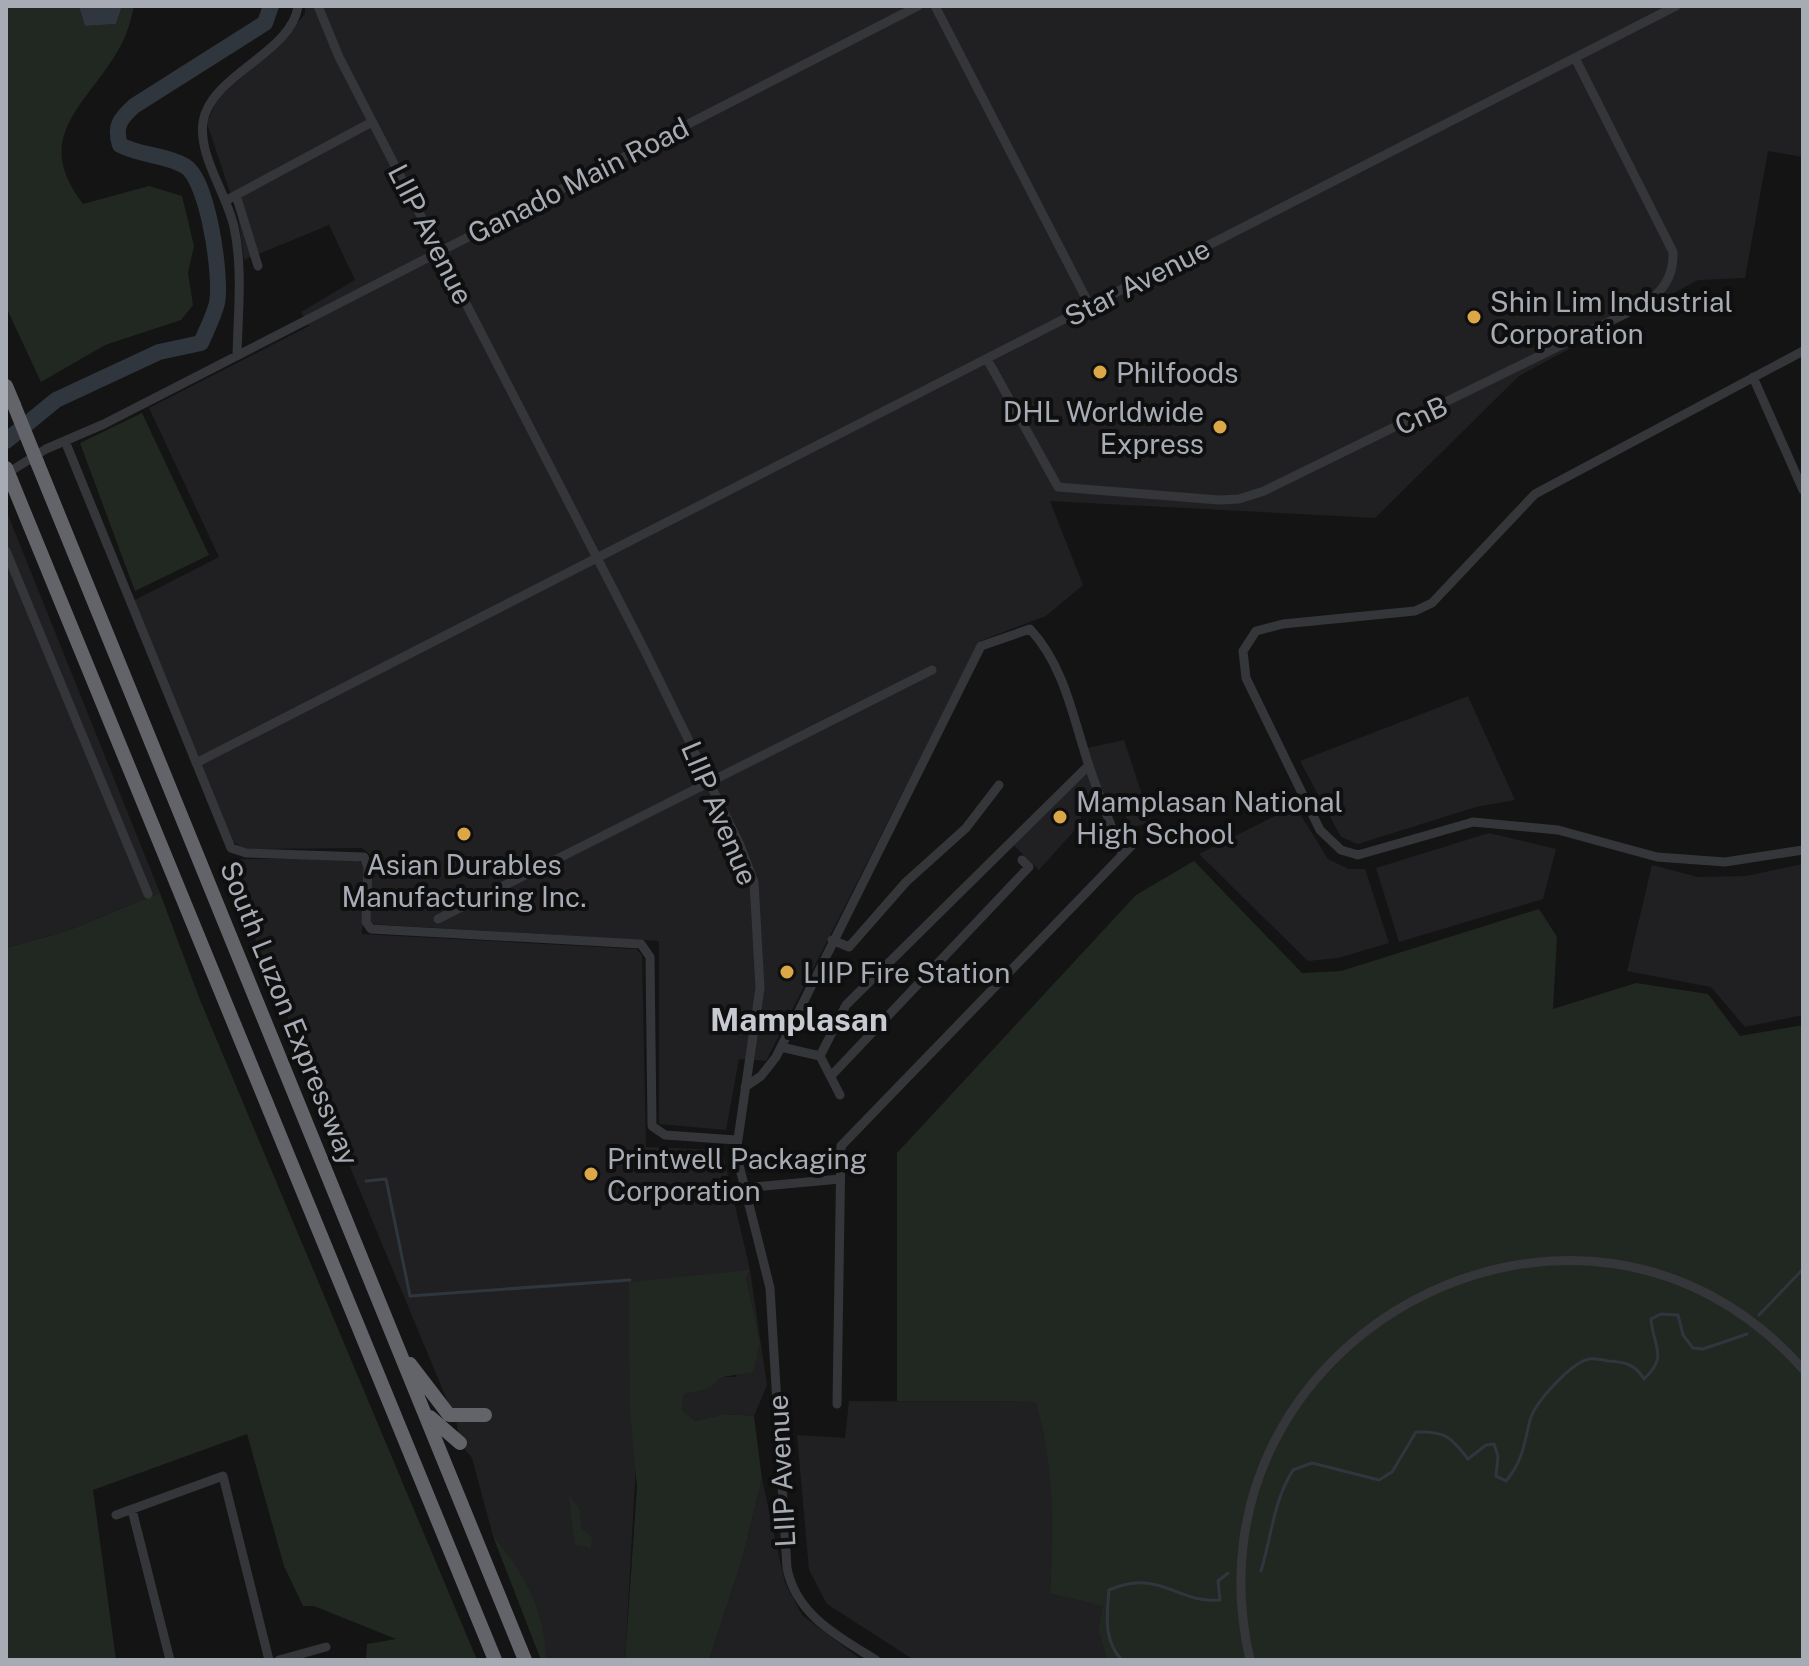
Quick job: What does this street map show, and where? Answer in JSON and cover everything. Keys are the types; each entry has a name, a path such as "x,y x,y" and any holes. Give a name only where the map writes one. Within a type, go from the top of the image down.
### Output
{"highway":[{"name":"South Luzon Expressway","path":"6,386 525,1660"},
{"name":"South Luzon Expressway","path":"8,474 495,1660"},
{"path":"398,1348 449,1415 485,1415"},
{"path":"426,1414 460,1443"}],"street":[{"path":"237,355 239,253 204,139 203,121 211,100 285,30 294,20 298,6"},
{"name":"LIIP Avenue","path":"318,6 339,57 711,784 751,874 758,912 760,988 736,1140 742,1188 770,1288 788,1575 797,1596 818,1621 876,1660"},
{"name":"Ganado Main Road","path":"8,474 65,441 918,6"},
{"path":"935,6 1090,306"},
{"name":"Star Avenue","path":"196,763 1676,6"},
{"name":"CnB","path":"987,359 1058,487 1230,500 1264,491 1641,306 1665,285 1672,269 1673,252 1575,58"},
{"path":"225,201 372,122"},
{"path":"236,195 258,266"},
{"path":"1803,351 1535,494 1432,603 1415,611 1256,631 1243,651 1246,678 1320,830 1341,850 1358,855 1473,822 1558,830 1657,857 1725,862 1803,850"},
{"path":"1753,377 1803,490"},
{"path":"65,441 225,839 235,850 364,857 368,867 367,925 371,929 636,943 645,947 650,961 652,1126 665,1135 736,1140"},
{"path":"6,551 148,894"},
{"path":"745,1087 761,1076 781,1047 981,646 1030,629 1038,638 1066,688 1089,765 1122,854"},
{"path":"438,919 932,670"},
{"path":"820,1056 846,1005 1089,765"},
{"path":"832,940 849,947 906,882 966,828 999,785"},
{"path":"837,1404 841,1146 1135,842"},
{"path":"831,1076 1029,867 1022,860"},
{"path":"781,1047 820,1056 840,1095"},
{"path":"742,1188 840,1179"},
{"path":"1250,1660 1240,1594 1242,1545 1252,1496 1269,1450 1307,1387 1340,1350 1378,1319 1420,1294 1465,1276 1515,1264 1564,1261 1614,1265 1665,1278 1715,1300 1760,1329 1803,1369"},
{"path":"116,1515 223,1476 269,1660"},
{"path":"132,1510 170,1660"},
{"path":"279,1660 307,1656 326,1647"}],"shaded area":[{"path":"6,6 79,6 85,26 116,24 122,6 134,6 120,47 70,121 63,139 62,159 68,180 83,204 149,186 182,196 194,246 188,273 193,305 181,320 105,345 41,382 6,307"},
{"path":"79,6 122,6 116,24 85,26"},
{"path":"305,6 1803,6 1803,157 1768,151 1745,278 1698,280 1519,376 1375,518 1050,501 1083,585 1046,616 980,641 766,1061 739,1059 726,1130 659,1124 659,941 370,924 372,856 362,848 245,849 231,841 133,601 219,557 149,408 309,326 301,312 355,280 329,225 244,260 238,216 207,123 217,99 282,41 305,14"},
{"path":"142,413 209,555 135,591 80,443"},
{"path":"6,510 160,893 67,931 6,948"},
{"path":"1468,696 1515,800 1476,807 1358,844 1341,837 1300,761"},
{"path":"1124,740 1151,822 1130,828 1121,803 1106,806 1087,748"},
{"name":"Mamplasan National High School","path":"1087,770 1097,800 1079,811 1082,822 1039,870 1011,843"},
{"path":"1295,806 1328,859 1348,869 1365,869 1389,943 1338,958 1308,961 1199,854"},
{"path":"1489,833 1556,849 1543,899 1399,942 1376,868"},
{"path":"235,859 354,859 364,865 362,934 636,949 642,955 646,1147 722,1150 750,1270 636,1464 625,1660 541,1660 493,1536 472,1458 460,1443 457,1424 226,869"},
{"path":"1194,861 1302,973 1341,971 1539,909 1557,937 1553,1009 1636,983 1708,994 1740,1036 1803,1025 1803,1660 1107,1660 1099,1629 1103,1606 1050,1593 1052,1497 1047,1450 1036,1402 897,1401 897,1153 1136,895"},
{"path":"1803,864 1803,1015 1745,1027 1711,987 1627,971 1652,865 1698,877 1746,876"},
{"path":"160,893 200,1000 477,1660 366,1660 367,1644 396,1639 314,1606 303,1606 284,1566 247,1434 93,1490 116,1660 6,1660 6,948 67,931"},
{"path":"750,1270 767,1385 754,1416 726,1414 695,1421 682,1410 684,1394 709,1389 722,1377 735,1377 760,1342 746,1277"},
{"path":"750,1270 746,1277 760,1342 753,1372 722,1377 709,1389 684,1394 682,1410 695,1421 725,1414 754,1416 762,1479 742,1560 709,1660 625,1660 637,1487 630,1411 629,1282"},
{"path":"849,1401 1036,1402 1048,1442 1055,1503 1050,1592 1104,1606 1107,1660 914,1660 827,1604 809,1570 797,1435 845,1438"},
{"path":"762,1479 785,1583 802,1615 862,1660 709,1660 742,1560"},
{"path":"569,1495 580,1510 581,1528 592,1537 591,1548 575,1545"},
{"path":"493,1536 531,1593 542,1625 546,1660 541,1660"}],"waterway":[{"path":"6,441 56,400 159,352 201,343 216,308 218,290 212,230 200,189 185,166 120,145 118,128 134,106 265,23 271,6"},
{"path":"366,1181 386,1179 410,1296 630,1280"},
{"path":"1759,1315 1803,1269"},
{"path":"1261,1571 1277,1507 1293,1470 1312,1463 1379,1480 1392,1472 1416,1432 1426,1432 1446,1436 1468,1459 1486,1445 1494,1444 1498,1456 1496,1476 1506,1481 1519,1459 1533,1412 1555,1384 1573,1368 1594,1359 1629,1365 1644,1379 1652,1371 1658,1351 1651,1319 1661,1314 1678,1315 1683,1335 1693,1348 1703,1349 1747,1334"},
{"path":"1122,1660 1109,1636 1109,1590 1143,1583 1205,1600 1220,1600 1218,1581 1228,1573"}],"place":[{"name":"Shin Lim Industrial Corporation","path":"1474,317"},
{"name":"Philfoods","path":"1100,372"},
{"name":"DHL Worldwide Express","path":"1220,427"},
{"name":"Mamplasan National High School","path":"1060,817"},
{"name":"Asian Durables Manufacturing Inc.","path":"464,834"},
{"name":"LIIP Fire Station","path":"787,972"},
{"name":"Printwell Packaging Corporation","path":"591,1174"}],"district":[{"name":"Mamplasan","path":"799,1019"}]}
